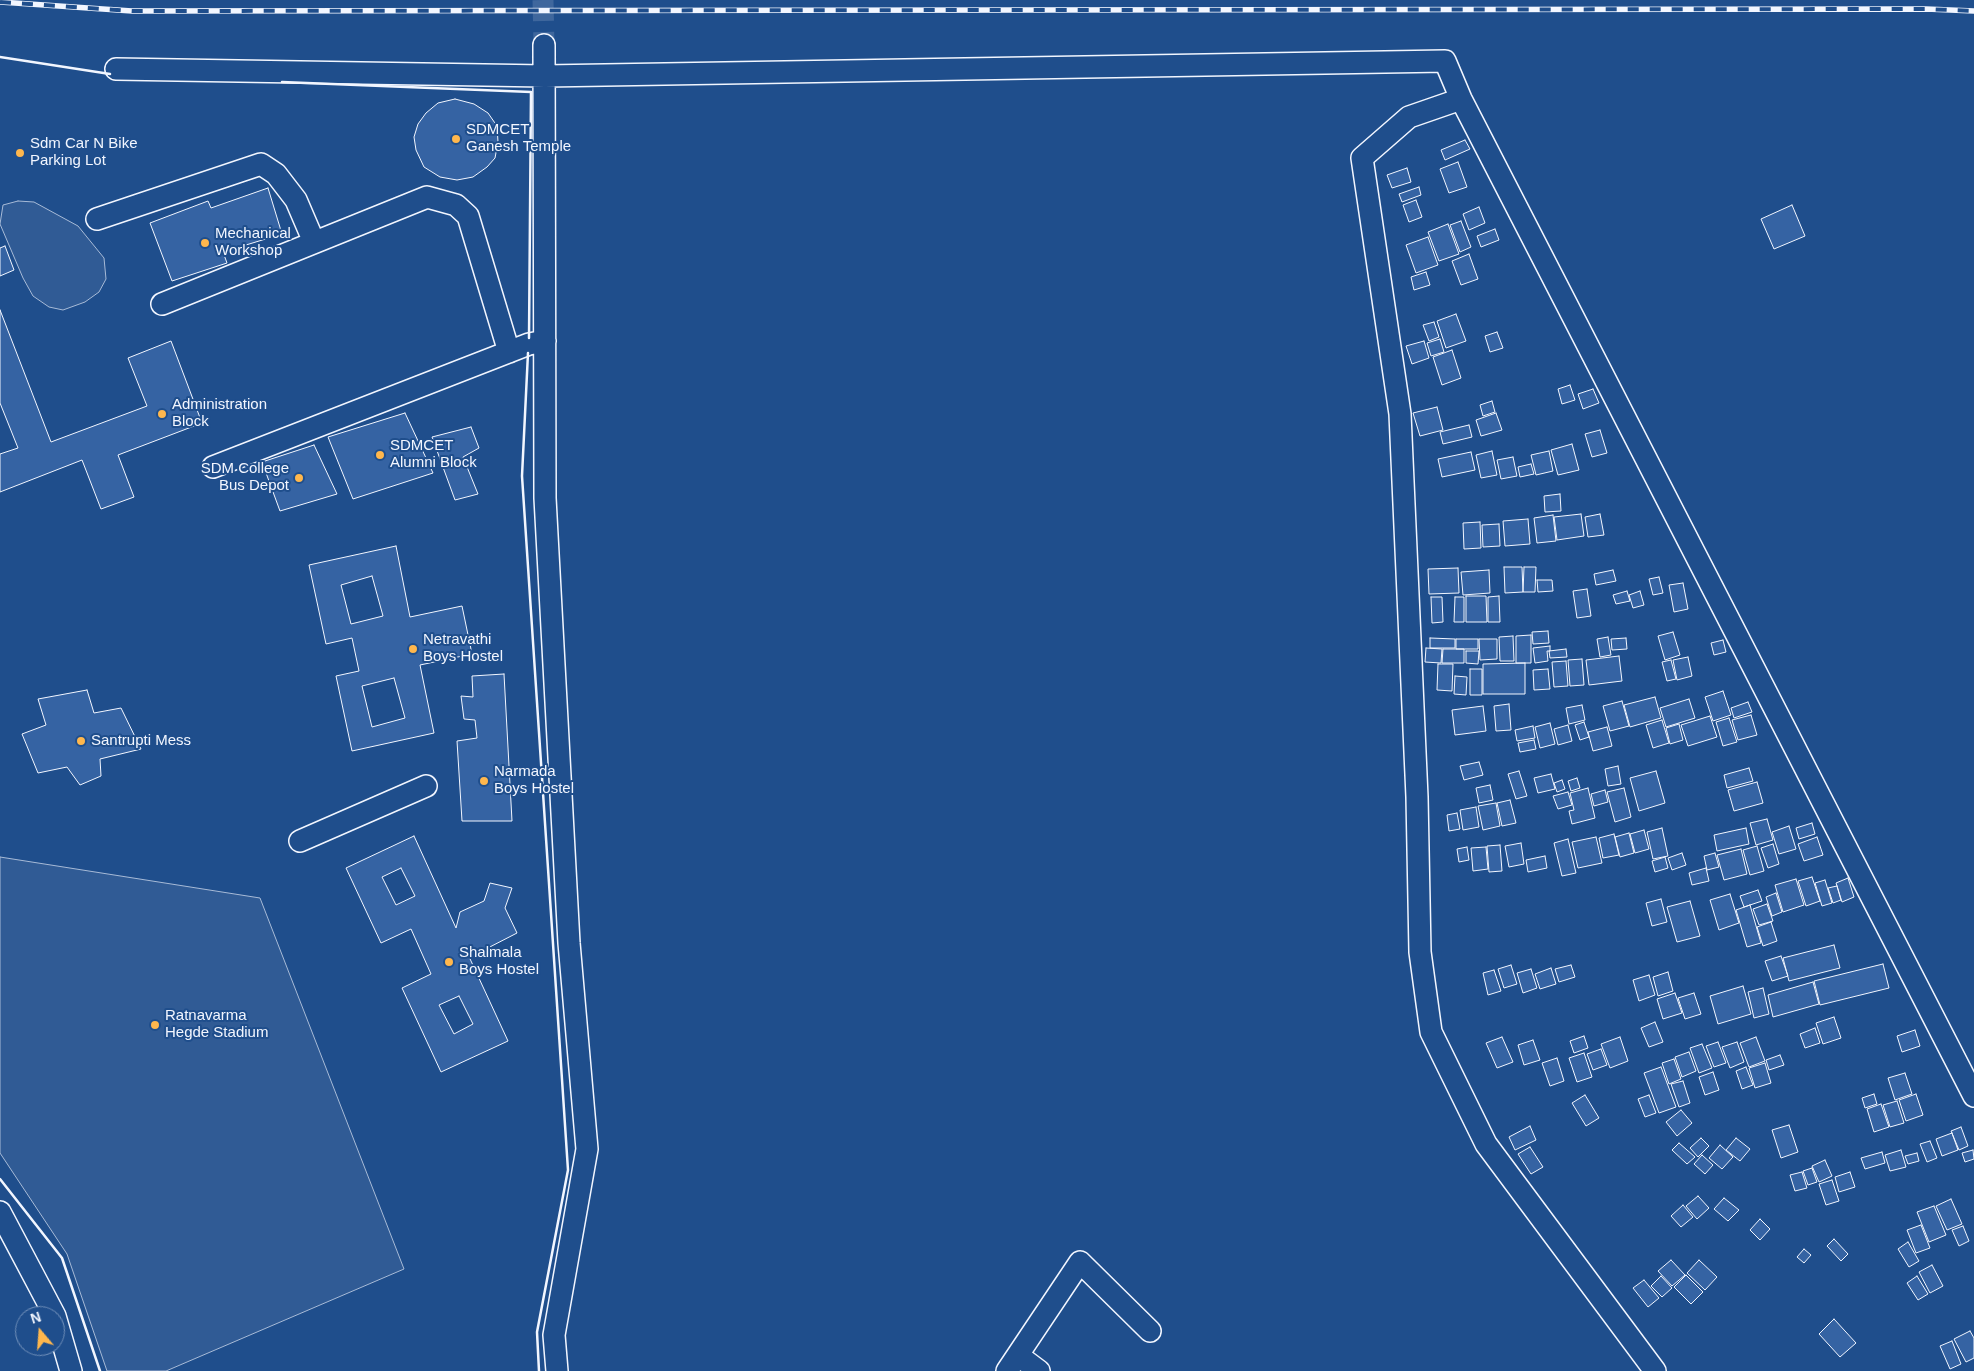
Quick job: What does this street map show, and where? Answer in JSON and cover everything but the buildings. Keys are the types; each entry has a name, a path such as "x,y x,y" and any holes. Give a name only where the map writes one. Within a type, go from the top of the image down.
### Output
{"street":[{"path":"544,45 547,527 569,943 587,1149 554,1336 557,1371"},
{"path":"116,69 545,76 1445,60 1461,99 1974,1096"},
{"path":"1461,99 1409,117 1362,158 1400,414 1417,797 1420,952 1431,1032 1486,1144 1655,1371"},
{"path":"97,219 260,164 276,174 296,200 314,242"},
{"path":"162,304 427,197 456,205 468,216 509,352"},
{"path":"213,467 509,352 545,341"},
{"path":"300,841 426,786"},
{"path":"0,1212 50,1306"},
{"path":"1039,1371 1013,1364 1080,1262 1150,1331"},
{"path":"65,1350 71,1371"}],"shaded area":[{"path":"18,201 34,202 78,226 104,258 106,279 99,292 85,302 63,310 49,307 33,296 23,278 0,224 3,205"},
{"name":"Ratnavarma Hegde Stadium","path":"0,857 260,898 404,1269 166,1371 107,1371 67,1254 0,1153"}],"tunnel":[{"path":"543,0 544,45"}],"railway":[{"path":"0,2 132,11 1926,9 1974,11"}],"wall":[{"path":"0,57 110,74"},
{"path":"282,82 531,92 529,338"},
{"path":"528,353 522,476 568,1170 537,1332 539,1371"},
{"path":"0,1179 62,1258 100,1371"}],"place":[{"name":"SDMCET Ganesh Temple","path":"456,139"},
{"name":"Sdm Car N Bike Parking Lot","path":"20,153"},
{"name":"Mechanical Workshop","path":"205,243"},
{"name":"Administration Block","path":"162,414"},
{"name":"SDMCET Alumni Block","path":"380,455"},
{"name":"SDM College Bus Depot","path":"299,478"},
{"name":"Netravathi Boys Hostel","path":"413,649"},
{"name":"Santrupti Mess","path":"81,741"},
{"name":"Narmada Boys Hostel","path":"484,781"},
{"name":"Shalmala Boys Hostel","path":"449,962"},
{"name":"Ratnavarma Hegde Stadium","path":"155,1025"}]}
